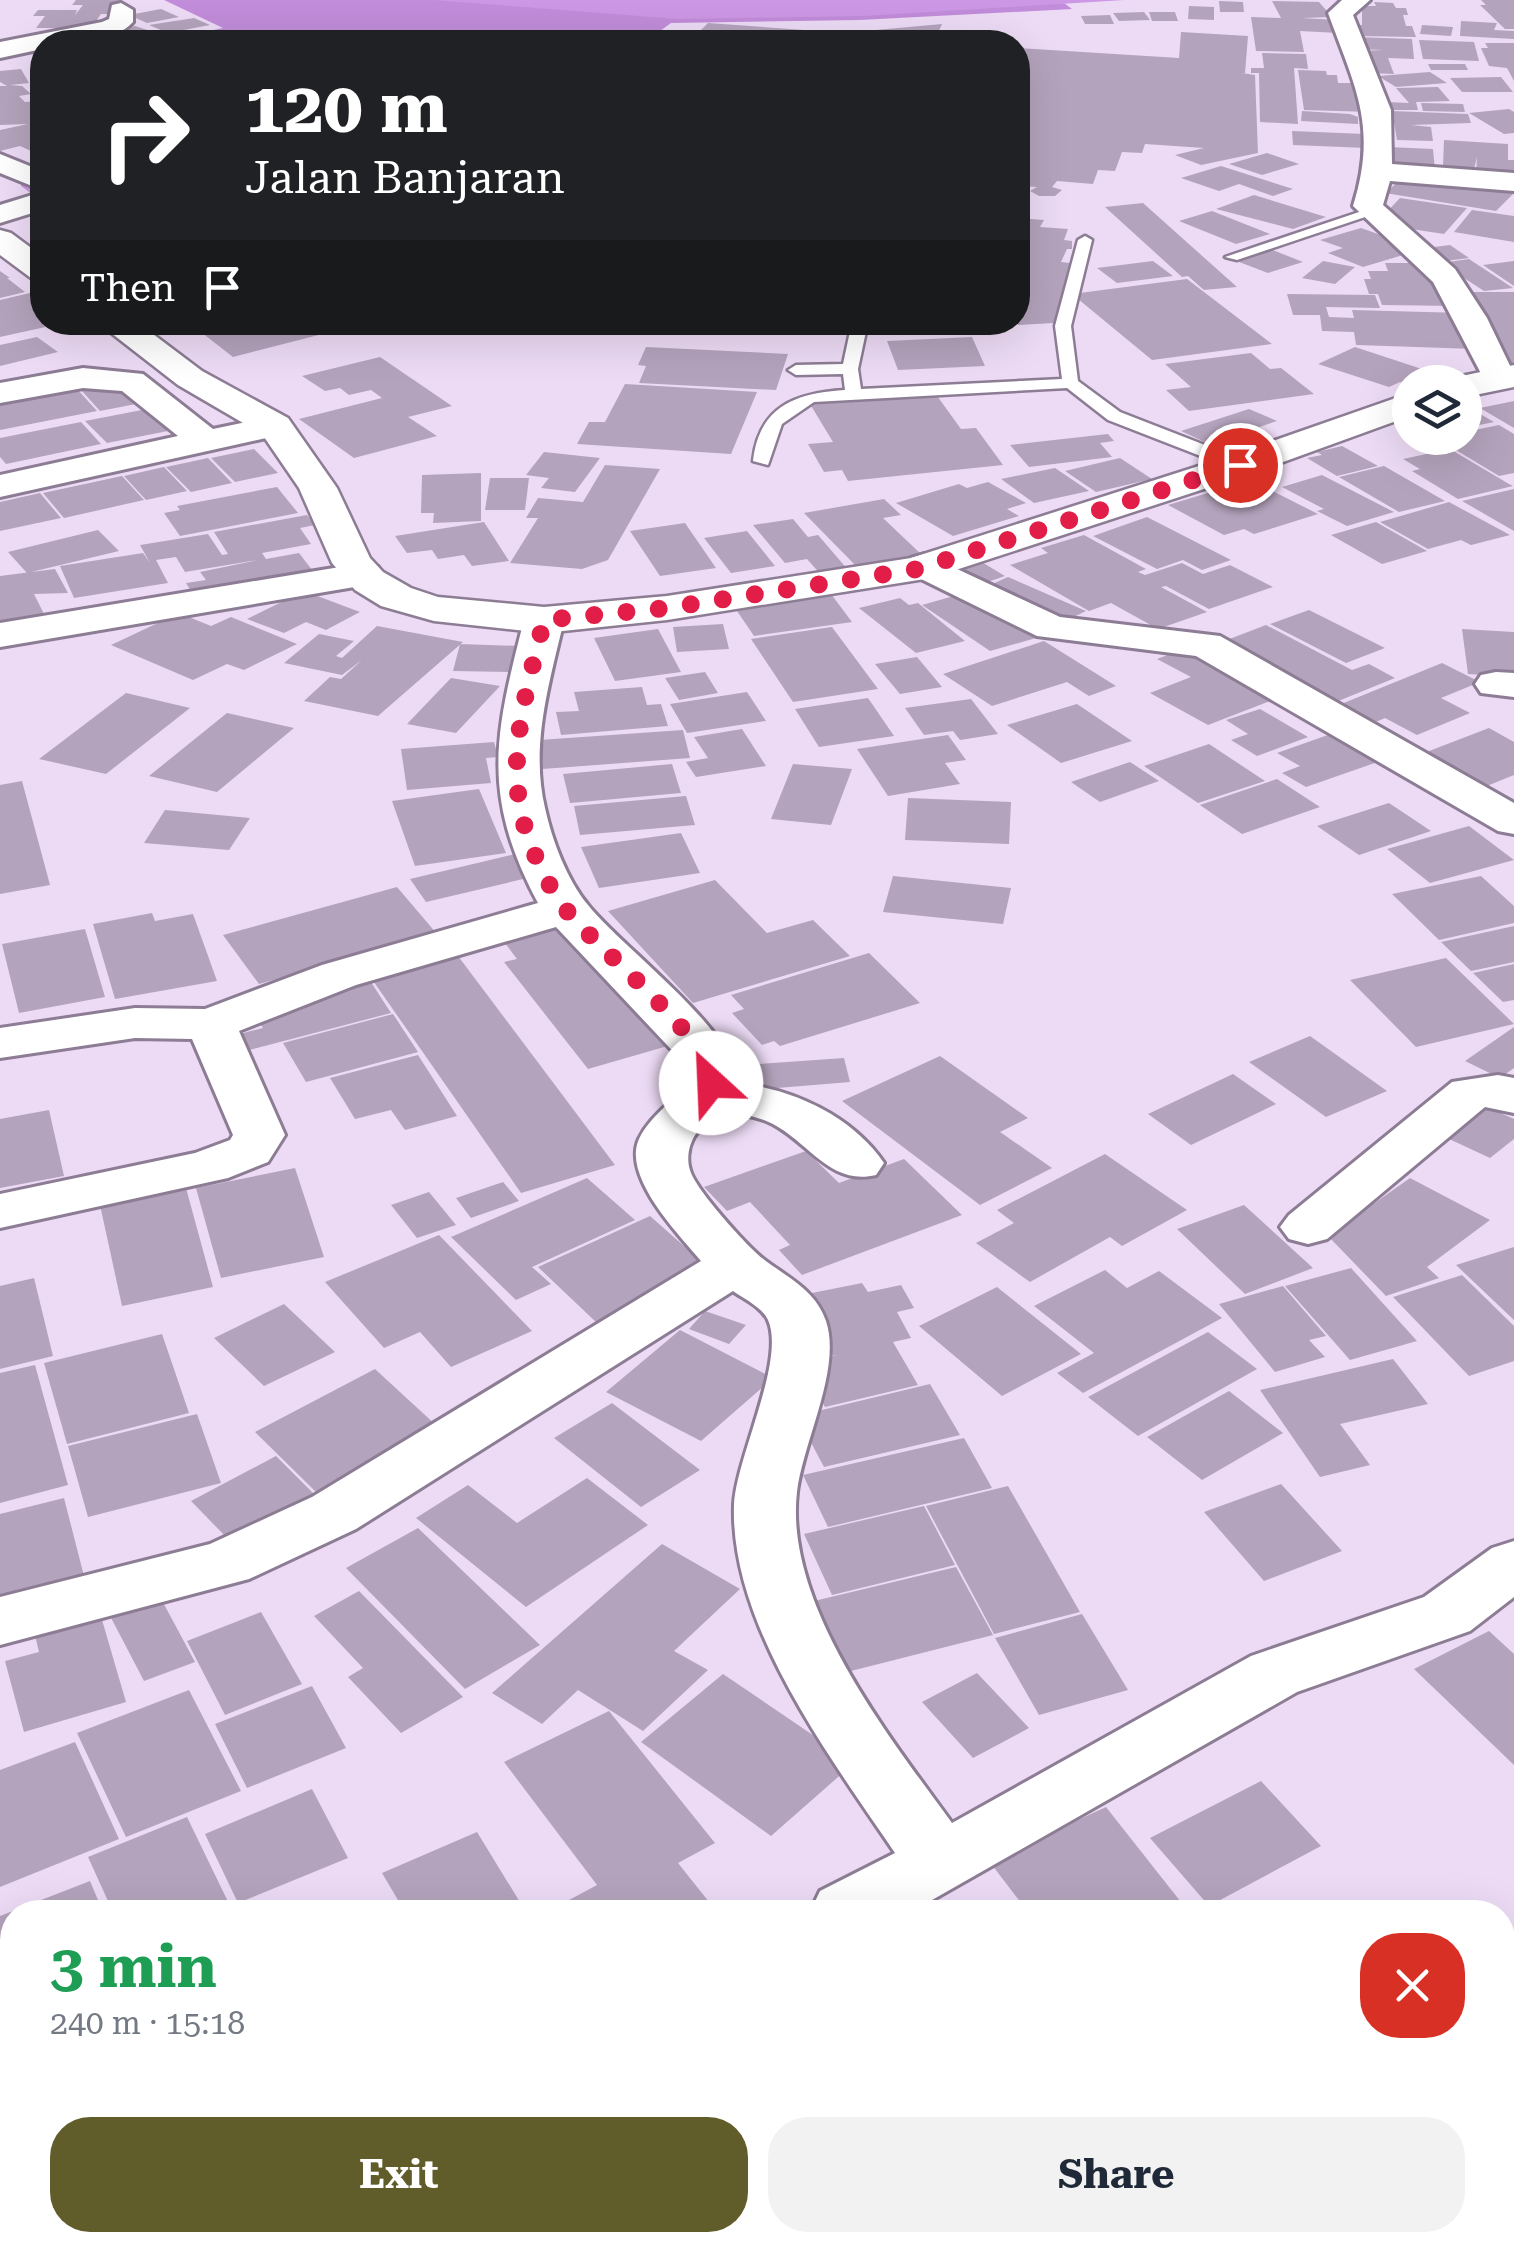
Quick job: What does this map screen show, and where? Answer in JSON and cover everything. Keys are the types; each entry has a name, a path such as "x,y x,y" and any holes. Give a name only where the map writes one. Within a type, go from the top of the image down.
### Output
{"street":[{"path":"1358,0 1340,13 1372,92 1378,172 1368,200 1373,212 1424,254 1452,286 1467,310 1493,380"},
{"path":"99,30 121,22 121,10"},
{"path":"0,50 30,44"},
{"path":"1378,172 1514,182"},
{"path":"0,214 30,205"},
{"path":"131,335 180,372 276,426 318,488 352,563 364,576 396,597 434,609 544,620 667,608 847,582 926,566 1240,465 1392,410"},
{"path":"0,393 82,378 131,381 207,442"},
{"path":"0,486 276,426"},
{"path":"926,566 1051,628 1206,645 1514,821"},
{"path":"0,635 364,576"},
{"path":"544,620 515,757 521,810 534,848 566,910 674,1020 705,1057 713,1074 704,1097 670,1130 660,1158 664,1174 736,1265 777,1291 798,1320 799,1350 764,1506 775,1578 824,1693 942,1864"},
{"path":"0,1043 135,1023 212,1024 339,975 566,910"},
{"path":"0,1212 209,1166 248,1151 259,1134 212,1024"},
{"path":"1308,1227 1470,1093 1498,1090 1514,1096"},
{"path":"704,1097 750,1097 800,1114 857,1163"},
{"path":"0,1622 227,1563 334,1513 736,1265"},
{"path":"870,1900 942,1864 1274,1674 1448,1614 1514,1564"}],"lane":[{"path":"1232,257 1373,212"},
{"path":"1086,240 1062,326 1071,383 1114,416 1240,465"},
{"path":"853,392 850,369 857,335"},
{"path":"796,370 850,369"},
{"path":"762,462 776,418 792,404 812,396 1071,383"}],"shaded area":[{"path":"164,0 1060,0 1072,9 860,20 671,23 661,30 213,30 223,28"},
{"path":"433,0 1124,0 865,16 678,19"}],"building":[{"path":"76,0 120,0 115,14 101,14 91,28 36,28 45,16 33,16 38,10 77,10 75,15 83,5 72,5"},
{"path":"1481,0 1514,0 1514,29 1505,29 1480,5 1486,5"},
{"path":"1219,1 1243,2 1244,12 1220,12"},
{"path":"1272,1 1319,2 1332,17 1302,18 1337,20 1339,33 1300,31 1304,52 1256,51 1251,17 1281,18"},
{"path":"1374,2 1406,8 1406,26 1412,26 1416,37 1357,36 1354,25 1362,25 1362,6 1376,6"},
{"path":"1189,6 1214,7 1214,20 1188,19"},
{"path":"161,9 179,17 147,23 129,15"},
{"path":"1144,12 1150,20 1119,21 1113,13"},
{"path":"1149,12 1175,12 1178,21 1152,21"},
{"path":"1110,15 1114,24 1085,24 1081,16"},
{"path":"194,18 210,25 161,30 149,25"},
{"path":"1461,21 1497,23 1494,30 1514,31 1514,39 1460,36"},
{"path":"708,23 805,30 701,30"},
{"path":"942,24 939,30 876,30"},
{"path":"1422,25 1453,27 1451,36 1420,34"},
{"path":"1181,32 1248,36 1242,73 1255,75 1258,153 1201,165 1175,155 1204,148 1145,144 1142,153 1122,152 1115,171 1098,170 1093,184 1057,181 1052,187 1062,190 1055,196 1039,196 1030,191 1037,187 1030,187 1030,49 1179,58"},
{"path":"1354,37 1412,39 1414,59 1388,58 1394,74 1368,73 1359,51 1384,50 1356,49"},
{"path":"1419,40 1474,42 1479,61 1423,59"},
{"path":"1485,43 1514,43 1514,81 1507,68 1489,66 1481,48 1488,48"},
{"path":"1262,53 1306,54 1308,69 1294,68 1298,124 1260,122 1259,73 1251,73 1251,68 1264,68"},
{"path":"1428,64 1465,64 1468,70 1431,70"},
{"path":"21,69 29,83 10,85 22,86 30,93 19,96 30,102 30,151 20,146 0,151 0,130 28,124 0,125 0,86 7,86 0,82 0,71"},
{"path":"1298,70 1326,71 1327,75 1337,75 1338,83 1353,83 1358,99 1372,112 1304,110"},
{"path":"1430,72 1447,83 1396,87 1378,76"},
{"path":"1501,77 1513,92 1462,92 1450,78"},
{"path":"1438,87 1450,101 1416,102 1418,110 1391,110 1388,102 1409,103 1396,88"},
{"path":"1421,103 1463,104 1465,112 1423,111"},
{"path":"1509,109 1514,112 1514,133 1504,134 1469,113"},
{"path":"1302,111 1350,114 1358,117 1358,124 1301,121"},
{"path":"1392,111 1468,114 1471,123 1411,125 1431,127 1433,141 1397,140"},
{"path":"1292,131 1365,134 1367,148 1293,145"},
{"path":"1444,140 1508,144 1508,160 1514,160 1514,179 1476,176 1477,157 1474,169 1443,167"},
{"path":"1388,147 1433,149 1435,170 1389,168"},
{"path":"1267,153 1299,164 1262,175 1229,164"},
{"path":"1221,166 1293,189 1273,196 1239,184 1219,191 1181,178"},
{"path":"1405,176 1514,193 1496,211 1385,193"},
{"path":"1254,195 1326,217 1293,229 1216,209"},
{"path":"1400,198 1467,208 1444,234 1398,227 1405,220 1382,217"},
{"path":"1143,203 1237,287 1204,290 1188,276 1182,277 1105,207"},
{"path":"1472,210 1514,216 1514,242 1454,232"},
{"path":"1212,211 1270,234 1236,244 1179,221"},
{"path":"1030,219 1044,220 1040,227 1068,229 1064,240 1072,241 1072,249 1067,249 1061,262 1070,263 1054,323 1030,324"},
{"path":"1361,228 1392,239 1385,241 1413,252 1363,267 1328,253 1343,248 1320,240"},
{"path":"1450,245 1469,258 1445,261 1426,248"},
{"path":"1270,249 1303,262 1268,273 1234,260"},
{"path":"1469,259 1513,288 1484,291 1441,263"},
{"path":"1153,261 1173,276 1117,283 1097,268"},
{"path":"1323,261 1355,267 1335,284 1302,278"},
{"path":"1514,261 1514,286 1483,265"},
{"path":"1385,263 1426,263 1456,306 1382,305 1378,294 1369,294 1364,279 1371,279 1368,271 1388,271"},
{"path":"0,271 10,278 25,292 0,298"},
{"path":"1187,279 1272,344 1152,360 1072,294"},
{"path":"1463,292 1514,292 1514,366 1503,366"},
{"path":"30,293 30,330 0,337 0,300"},
{"path":"1287,294 1375,295 1380,308 1326,307 1329,317 1354,318 1352,310 1464,313 1475,349 1356,345 1354,332 1322,331 1320,315 1293,315"},
{"path":"205,335 319,335 233,357"},
{"path":"37,337 58,352 0,366 0,345"},
{"path":"972,337 985,366 898,370 887,341"},
{"path":"646,347 788,354 776,390 639,383 646,366 638,365"},
{"path":"1355,347 1410,365 1392,365 1389,387 1318,364"},
{"path":"1251,353 1270,369 1281,368 1314,394 1189,411 1166,390 1191,387 1165,364"},
{"path":"380,357 452,406 408,417 437,436 354,458 299,419 382,398 371,390 349,395 340,388 325,391 302,376"},
{"path":"121,382 141,403 100,411 81,390"},
{"path":"625,384 757,392 731,454 577,444 589,422 605,422"},
{"path":"78,390 97,411 0,430 0,398 33,392 38,398"},
{"path":"935,393 961,429 976,428 1003,465 848,481 842,470 824,472 808,444 833,442 810,404"},
{"path":"1514,401 1514,428 1482,409"},
{"path":"147,409 168,431 107,443 85,421"},
{"path":"1249,409 1277,421 1209,444 1181,431"},
{"path":"81,422 101,444 6,464 0,457 0,438"},
{"path":"1499,425 1514,434 1514,473 1499,476 1464,455 1482,455 1482,428"},
{"path":"1108,434 1114,441 1100,443 1112,457 1029,467 1010,445"},
{"path":"1342,446 1378,466 1337,476 1307,458"},
{"path":"254,449 278,473 235,482 211,458"},
{"path":"544,452 600,458 575,492 541,488 549,478 526,475"},
{"path":"1460,455 1513,486 1458,499 1412,471 1420,469 1403,459"},
{"path":"208,458 232,483 191,492 166,467"},
{"path":"1120,458 1152,479 1096,492 1065,471"},
{"path":"605,465 660,469 608,560 582,569 510,563 538,518 526,518 538,498 583,502"},
{"path":"1384,466 1445,501 1399,512 1339,477"},
{"path":"164,467 187,491 146,500 124,476"},
{"path":"1055,468 1089,491 1034,503 1001,479"},
{"path":"481,473 481,521 433,523 434,513 421,513 422,475"},
{"path":"1322,475 1394,512 1347,526 1282,487"},
{"path":"122,476 144,500 64,518 43,493"},
{"path":"490,478 529,478 525,510 485,510"},
{"path":"1251,480 1318,514 1254,534 1244,529 1224,535 1168,505"},
{"path":"988,482 1026,503 1007,509 1019,516 953,536 896,503 959,484 967,488"},
{"path":"277,487 298,513 180,536 164,513 180,510 177,506"},
{"path":"1514,489 1514,531 1462,501"},
{"path":"40,493 61,518 0,531 0,502"},
{"path":"884,499 901,515 883,518 923,556 858,568 804,513"},
{"path":"1449,502 1510,535 1471,545 1461,540 1428,549 1380,522"},
{"path":"307,515 315,525 300,528 311,544 262,553 266,559 299,553 316,575 196,599 186,583 206,580 200,572 258,560 185,572 176,557 156,560 168,583 74,598 60,566 143,553 150,563 140,545 208,534 222,555 228,554 214,532"},
{"path":"1147,517 1231,560 1202,570 1183,560 1157,569 1093,536"},
{"path":"793,519 808,537 818,535 849,571 822,576 807,559 785,563 753,525"},
{"path":"484,522 509,561 472,566 464,555 438,559 432,550 407,553 395,536"},
{"path":"1376,522 1427,551 1382,564 1331,535"},
{"path":"685,523 716,568 660,576 630,531"},
{"path":"98,530 119,551 27,573 8,552"},
{"path":"747,531 775,566 731,573 704,538"},
{"path":"1084,535 1146,569 1138,572 1145,575 1182,563 1203,574 1230,565 1273,587 1209,609 1161,587 1207,612 1158,629 1111,603 1089,611 1010,565 1048,553 1041,548"},
{"path":"975,558 1005,576 973,587 943,568"},
{"path":"55,569 68,593 34,594 46,618 0,626 0,576"},
{"path":"1008,577 1086,611 1059,624 981,589"},
{"path":"304,591 360,612 326,630 306,622 284,633 247,619"},
{"path":"968,592 1036,638 990,651 922,605"},
{"path":"831,594 852,622 754,636 735,608"},
{"path":"900,598 909,605 918,603 965,641 916,653 859,608"},
{"path":"1309,610 1385,648 1346,663 1270,624"},
{"path":"179,613 211,626 231,617 297,644 244,670 227,664 193,680 111,645"},
{"path":"723,624 729,649 677,652 673,627"},
{"path":"1266,625 1352,670 1369,664 1395,678 1326,706 1219,643"},
{"path":"377,626 463,642 378,716 304,701 330,677 341,679 362,660 342,675 284,663 319,634 354,641 336,656 342,658"},
{"path":"832,627 878,689 793,702 751,639"},
{"path":"658,629 681,672 615,681 594,638"},
{"path":"1462,629 1514,632 1514,677 1468,674"},
{"path":"1044,641 1116,686 1089,696 1067,682 992,706 943,674"},
{"path":"460,644 521,646 516,672 453,671"},
{"path":"1196,644 1288,694 1208,725 1150,693 1191,677 1157,659"},
{"path":"917,657 942,687 900,694 875,664"},
{"path":"1442,663 1480,682 1441,698 1470,713 1417,735 1385,718 1369,725 1334,707"},
{"path":"705,672 718,693 679,700 665,678"},
{"path":"451,678 500,686 456,733 407,724"},
{"path":"642,687 647,705 661,704 668,726 561,735 556,712 579,711 574,692"},
{"path":"747,692 766,721 687,733 670,704"},
{"path":"126,693 190,708 106,774 39,759"},
{"path":"868,698 894,736 819,747 795,709"},
{"path":"971,699 998,734 960,740 953,731 924,735 905,708"},
{"path":"1077,704 1132,741 1061,763 1007,725"},
{"path":"1260,709 1308,737 1257,756 1231,740 1248,734 1226,720"},
{"path":"227,713 294,728 217,792 149,776"},
{"path":"1489,728 1514,742 1514,775 1477,790 1416,756"},
{"path":"742,729 766,766 696,777 686,762 708,758 694,737"},
{"path":"683,730 690,758 529,770 525,741"},
{"path":"1342,730 1389,758 1306,787 1282,773 1300,766 1277,753"},
{"path":"948,735 966,760 945,763 960,784 888,796 857,749"},
{"path":"494,742 498,757 486,758 491,783 407,790 401,749"},
{"path":"1209,744 1265,781 1198,803 1144,766"},
{"path":"1130,762 1159,781 1100,802 1071,782"},
{"path":"672,764 681,793 570,803 563,774"},
{"path":"793,764 852,769 831,825 771,819"},
{"path":"1277,779 1320,807 1242,834 1200,805"},
{"path":"22,781 50,885 0,894 0,785"},
{"path":"479,789 506,853 415,866 392,801"},
{"path":"686,796 695,825 580,835 574,806"},
{"path":"908,798 1011,802 1009,844 905,840"},
{"path":"1389,803 1431,831 1359,855 1317,826"},
{"path":"165,810 250,818 229,850 144,843"},
{"path":"1469,826 1514,860 1430,883 1387,849"},
{"path":"681,833 700,873 599,888 581,847"},
{"path":"520,853 536,876 426,902 410,879"},
{"path":"893,876 1011,888 1003,924 883,912"},
{"path":"1481,876 1514,906 1514,923 1439,940 1392,894"},
{"path":"715,880 767,933 813,920 850,956 693,1003 608,911"},
{"path":"397,887 437,934 259,984 223,935"},
{"path":"152,913 155,921 193,914 217,981 115,999 93,924"},
{"path":"557,924 678,1043 588,1069 504,962 517,959 502,939"},
{"path":"1514,926 1514,962 1471,971 1441,942"},
{"path":"85,929 105,997 19,1013 2,944"},
{"path":"455,952 615,1165 521,1193 369,975"},
{"path":"869,953 920,1003 780,1046 774,1041 762,1045 732,1013 744,1009 731,995"},
{"path":"1446,958 1514,1024 1416,1047 1350,980"},
{"path":"1514,964 1514,1000 1503,1002 1473,973"},
{"path":"369,979 391,1013 249,1050 239,1034 263,1028 256,1017"},
{"path":"393,1014 418,1052 306,1082 283,1043"},
{"path":"1514,1027 1514,1068 1500,1078 1465,1061"},
{"path":"1310,1036 1387,1091 1326,1117 1249,1062"},
{"path":"418,1055 457,1116 405,1130 391,1110 355,1119 330,1078"},
{"path":"940,1056 1028,1118 1000,1132 1052,1168 980,1205 842,1101"},
{"path":"844,1058 850,1082 765,1089 759,1064"},
{"path":"1233,1074 1276,1104 1191,1145 1148,1114"},
{"path":"1487,1107 1514,1119 1514,1139 1490,1158 1447,1138"},
{"path":"49,1110 64,1176 0,1188 0,1119"},
{"path":"806,1151 839,1183 904,1159 962,1215 802,1275 779,1250 790,1245 750,1202 727,1211 704,1187"},
{"path":"1105,1154 1187,1210 1122,1246 1110,1237 1030,1282 976,1243 1014,1223 997,1210"},
{"path":"295,1168 324,1257 221,1278 196,1188"},
{"path":"587,1178 635,1220 532,1267 551,1284 516,1300 451,1237"},
{"path":"1410,1178 1490,1220 1427,1267 1439,1278 1386,1296 1328,1236"},
{"path":"503,1182 519,1201 471,1218 456,1198"},
{"path":"186,1188 213,1287 122,1306 100,1205"},
{"path":"429,1192 456,1225 417,1238 391,1205"},
{"path":"1244,1205 1313,1268 1245,1294 1177,1229"},
{"path":"650,1216 710,1269 597,1323 538,1267"},
{"path":"439,1235 532,1331 451,1367 420,1332 384,1348 325,1282"},
{"path":"1514,1247 1514,1320 1456,1265"},
{"path":"1351,1268 1417,1341 1350,1360 1285,1286"},
{"path":"1105,1270 1127,1288 1159,1271 1222,1318 1083,1393 1057,1373 1094,1353 1034,1306"},
{"path":"1462,1275 1514,1326 1514,1361 1469,1376 1393,1297"},
{"path":"34,1278 53,1356 0,1369 0,1286"},
{"path":"862,1283 868,1292 901,1285 914,1308 897,1312 911,1338 893,1342 918,1385 825,1407 802,1364 837,1355 822,1358 792,1297"},
{"path":"1283,1286 1326,1336 1309,1340 1325,1357 1275,1372 1219,1304"},
{"path":"997,1287 1081,1354 1002,1396 919,1326"},
{"path":"284,1304 335,1352 264,1386 214,1338"},
{"path":"705,1311 746,1325 729,1344 689,1329"},
{"path":"680,1330 773,1378 701,1441 606,1392"},
{"path":"1208,1332 1257,1369 1138,1436 1088,1397"},
{"path":"162,1334 189,1413 67,1444 44,1363"},
{"path":"1393,1359 1428,1404 1340,1424 1370,1465 1320,1477 1260,1390"},
{"path":"35,1365 68,1485 0,1503 0,1373"},
{"path":"375,1369 438,1427 316,1492 255,1432"},
{"path":"930,1384 960,1435 824,1467 797,1416"},
{"path":"1229,1391 1283,1433 1202,1480 1147,1437"},
{"path":"612,1403 700,1470 641,1507 554,1438"},
{"path":"197,1414 221,1483 88,1517 68,1446"},
{"path":"964,1438 992,1488 828,1527 803,1475"},
{"path":"276,1456 314,1494 228,1539 191,1501"},
{"path":"587,1478 648,1525 526,1607 416,1518 468,1485 517,1523"},
{"path":"1281,1484 1342,1551 1264,1581 1204,1512"},
{"path":"1008,1486 1080,1612 994,1634 926,1506"},
{"path":"64,1498 85,1580 0,1602 0,1514"},
{"path":"924,1506 955,1565 832,1595 804,1534"},
{"path":"418,1528 540,1645 465,1689 346,1568"},
{"path":"662,1544 740,1589 674,1651 708,1670 643,1731 578,1690 542,1724 492,1693"},
{"path":"956,1567 993,1635 843,1673 810,1602"},
{"path":"359,1591 463,1697 401,1733 348,1677 363,1668 314,1616"},
{"path":"158,1593 195,1662 144,1681 108,1612"},
{"path":"261,1612 302,1684 225,1715 187,1641"},
{"path":"100,1613 126,1702 24,1732 5,1661 39,1652 34,1631"},
{"path":"1082,1614 1128,1690 1039,1715 995,1638"},
{"path":"1489,1631 1514,1654 1514,1765 1414,1669"},
{"path":"977,1673 1029,1728 973,1758 922,1702"},
{"path":"723,1674 854,1763 771,1836 641,1742"},
{"path":"312,1686 346,1748 247,1788 215,1724"},
{"path":"189,1690 241,1791 126,1837 77,1733"},
{"path":"609,1711 715,1843 678,1863 707,1900 569,1900 597,1885 504,1762"},
{"path":"75,1742 119,1839 0,1887 0,1770"},
{"path":"1261,1781 1321,1846 1220,1900 1204,1900 1150,1838"},
{"path":"312,1789 348,1858 245,1900 237,1900 205,1834"},
{"path":"1106,1807 1179,1900 1019,1900 989,1861"},
{"path":"187,1817 227,1900 108,1900 88,1857"},
{"path":"477,1832 519,1900 398,1900 382,1873"},
{"path":"90,1881 98,1900 41,1900"}],"waterway":[{"path":"24,184 30,188"}],"route":[{"path":"711,1083 710,1065 674,1020 566,910 534,848 521,810 515,757 544,620 667,608 918,569 1240,465"}]}
